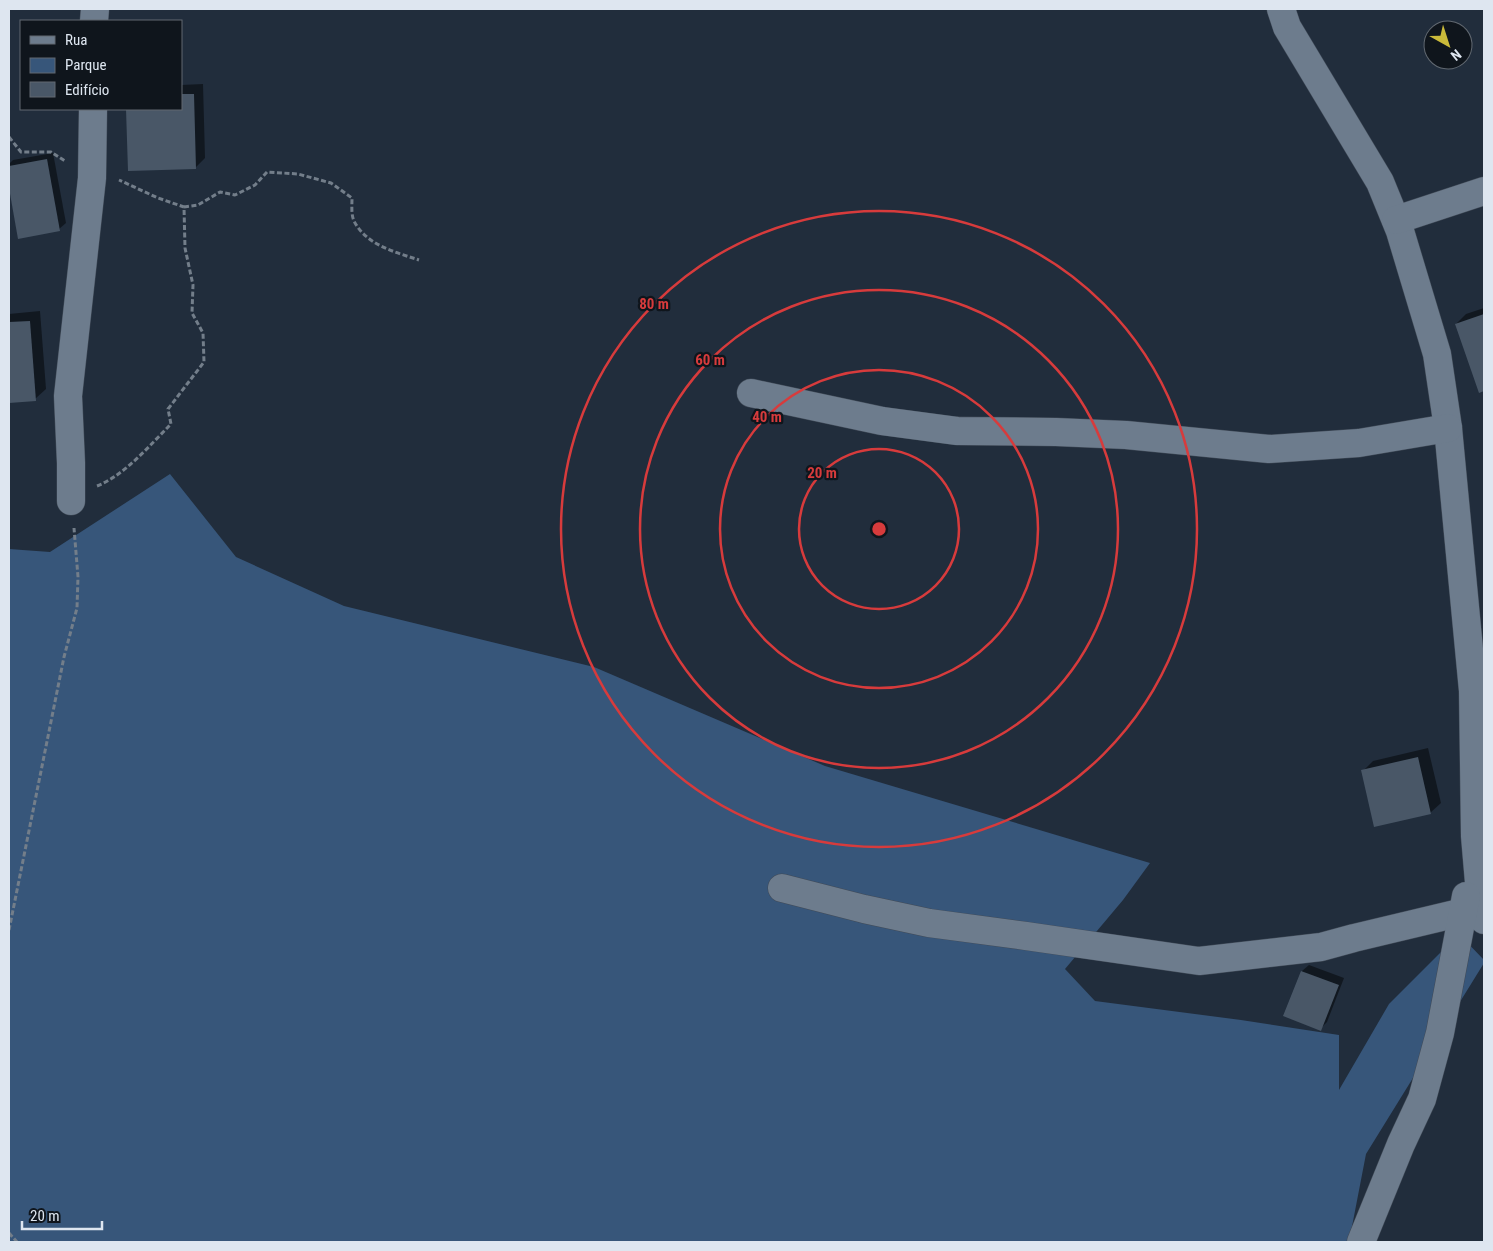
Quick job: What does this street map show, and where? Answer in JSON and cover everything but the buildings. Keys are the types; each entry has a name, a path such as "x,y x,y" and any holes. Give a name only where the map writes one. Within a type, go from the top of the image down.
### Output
{"street":[{"path":"1281,9 1287,27 1380,182 1400,231 1436,354 1448,428 1474,691 1474,916 1422,1099 1400,1144 1361,1242"},
{"path":"72,501 68,396 92,178 93,110"},
{"path":"1396,220 1484,191"},
{"path":"751,393 882,420 957,431 1126,435 1269,449 1359,443 1448,428"},
{"path":"782,888 864,910 929,923 1200,961 1322,947 1354,938 1474,916"}],"path":[{"path":"9,137 22,152 51,152 92,178 119,180 158,198 184,207 198,205 220,192 235,195 255,185 267,172 298,174 331,183 352,198 353,220 366,238 387,250 419,260"},
{"path":"9,930 64,657 77,608 78,577 72,501 91,488 109,481 171,424 168,409 204,362 203,333 192,313 193,285 185,248 184,207"},
{"path":"9,1233 17,1242"}],"green space":[{"path":"170,474 236,557 344,606 594,667 825,766 1150,863 1123,900 1065,969 1095,1001 1339,1035 1339,1090 1389,1004 1459,934 1484,960 1484,963 1366,1154 1349,1242 9,1242 9,549 50,552"}]}
